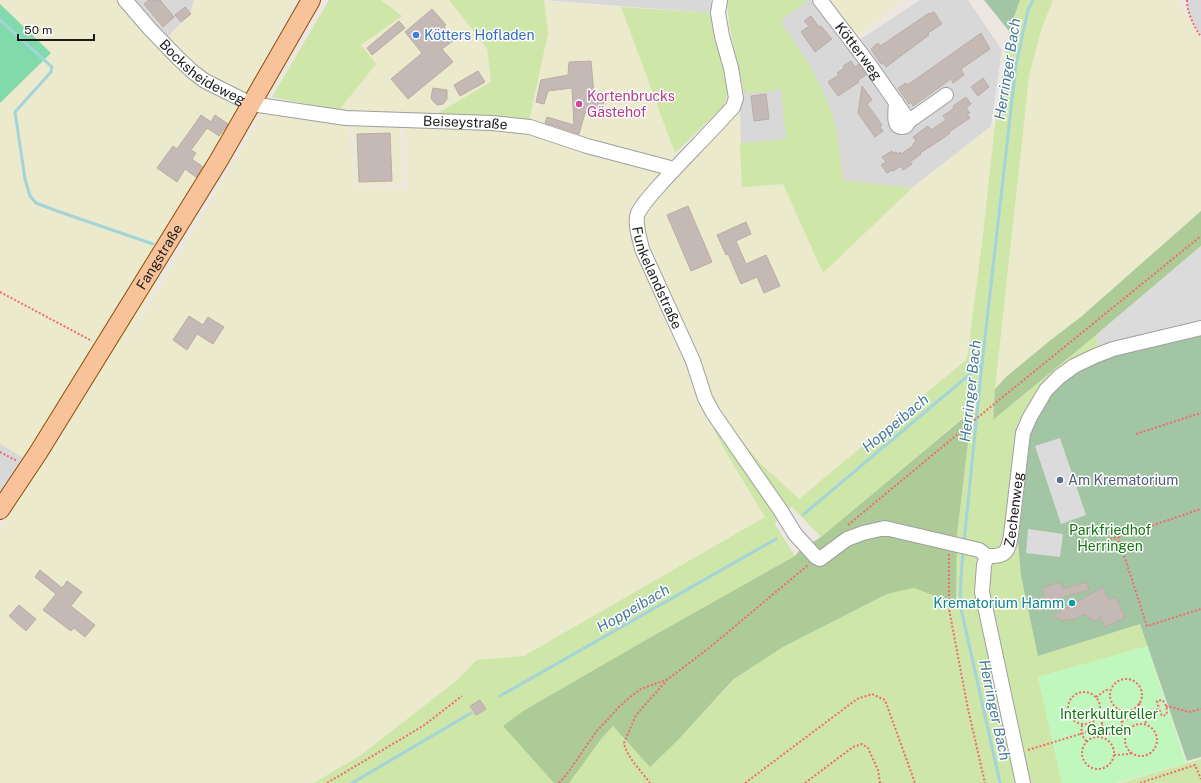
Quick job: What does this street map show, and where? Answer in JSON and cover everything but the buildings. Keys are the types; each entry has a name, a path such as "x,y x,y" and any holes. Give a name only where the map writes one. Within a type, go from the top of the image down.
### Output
{"main road":[{"name":"Fangstraße","path":"0,510 104,347 219,160 311,0"}],"street":[{"name":"Bocksheideweg","path":"125,0 150,29 193,72 205,81 251,104"},
{"name":"Funkelandstraße","path":"720,0 718,13 722,36 731,68 736,98 733,107 674,169 646,202 638,214 638,233 642,249 693,361 705,398 781,511 794,534 815,556"},
{"name":"Kötterweg","path":"820,0 869,64 909,121 946,95"},
{"name":"Beiseystraße","path":"251,104 346,118 492,123 530,127 587,146 674,169"},
{"name":"Zechenweg","path":"1023,783 982,592 984,565 983,553 997,557 1008,550 1023,433 1030,416 1046,390 1074,366 1113,349 1201,328"},
{"path":"815,556 820,559 847,540 863,532 885,528 950,543 983,553"}],"path":[{"path":"1187,0 1187,6 1191,18 1201,37"},
{"path":"847,527 962,430 1201,236"},
{"path":"0,292 104,347"},
{"path":"1136,434 1201,413"},
{"path":"0,452 28,468"},
{"path":"1110,540 1201,510"},
{"path":"1118,537 1147,626 1201,609"},
{"path":"950,543 949,609 968,709 985,783"},
{"path":"650,783 625,748 624,743 636,715 668,679 715,643 794,578 815,556"},
{"path":"1124,678 1130,679 1136,681 1140,686 1142,697 1136,707 1131,710 1124,711 1114,705 1110,695 1110,690 1119,680 1124,678"},
{"path":"559,783 596,732 618,707 641,689 668,679"},
{"path":"1096,697 1106,690 1110,690"},
{"path":"1080,692 1088,692 1096,697 1100,704 1098,716 1090,723 1082,724 1073,720 1069,715 1068,709 1068,704 1071,698 1080,692"},
{"path":"745,783 857,699 872,694 884,700 915,783"},
{"path":"327,783 423,726 462,696"},
{"path":"1158,700 1163,700 1167,714 1163,716 1160,714 1159,709 1157,704 1158,700"},
{"path":"1139,703 1141,709 1140,715"},
{"path":"1166,707 1168,706 1189,712 1201,709"},
{"path":"1116,715 1119,709"},
{"path":"1122,721 1159,709"},
{"path":"1109,714 1116,715 1122,721 1121,728 1113,734 1104,730 1102,724 1103,718 1109,714"},
{"path":"1140,715 1146,721 1145,724"},
{"path":"1098,716 1103,718"},
{"path":"1082,724 1081,734 1087,742"},
{"path":"1135,724 1148,725 1155,733 1157,739 1156,746 1148,754 1142,756 1136,755 1127,748 1124,742 1126,732 1135,724"},
{"path":"1016,754 1103,727"},
{"path":"1121,728 1126,732"},
{"path":"1105,738 1108,733"},
{"path":"1100,737 1105,738 1110,742 1113,746 1114,755 1111,764 1106,768 1100,769 1089,767 1083,758 1082,751 1087,742 1093,738 1100,737"},
{"path":"805,783 853,747 862,744 868,748 878,770 880,783"},
{"path":"1114,755 1130,754 1131,752"},
{"path":"1140,783 1195,765 1201,779"}],"shaded area":[{"path":"119,0 194,0 190,14 158,47"},
{"path":"544,0 711,0 711,13"},
{"path":"808,0 812,0 847,48 920,0 968,0 1002,50 991,126 912,188 843,180 838,140 780,20"},
{"path":"1188,0 1201,0 1201,35 1191,18 1187,6"},
{"path":"781,89 786,139 740,143 740,109 744,93"},
{"path":"1201,246 1201,324 1100,349 1096,335"},
{"name":"Am Krematorium","path":"1060,438 1086,515 1061,524 1035,446"},
{"path":"0,443 25,458 0,494"},
{"path":"1028,529 1063,534 1060,557 1026,553"}],"green space":[{"path":"0,0 119,0 158,47 190,14 194,0 295,0 247,95 243,107 156,252 169,259 123,350 263,113 349,122 354,188 407,188 405,123 530,131 662,171 637,201 629,223 636,249 681,345 703,409 725,451 765,517 524,656 477,660 456,681 361,755 314,783 0,783 0,531 39,467 0,444 0,103 51,53 0,4"},
{"path":"329,0 381,0 402,16 361,45 376,64 339,110 272,97"},
{"path":"381,0 449,0 487,48 491,82 433,116 400,116 403,185 356,186 353,113 339,110 375,64 361,45 402,16"},
{"path":"449,0 544,0 548,33 528,126 433,116 491,82 487,48"},
{"path":"727,0 808,0 780,21 808,63 830,108 835,126 843,180 912,188 823,273 783,184 742,187 740,143 786,139 781,89 766,92 744,93 729,24"},
{"path":"827,0 902,0 858,37"},
{"path":"984,0 1020,0 1009,31"},
{"path":"1020,0 1053,0 1041,30 1029,76 995,389 993,420 1096,335 1100,349 1031,431 1018,542 1021,576 1038,656 1140,624 1148,646 1038,677 1062,783 569,783 602,738 613,726 650,766 678,740 736,678 783,647 887,594 914,588 956,604 957,535 968,442 966,415 821,537 792,507 785,510 730,427 761,464 799,499 967,359 983,235 995,124 1009,31"},
{"path":"1053,0 1180,0 1180,6 1201,40 1201,211 1082,316 1006,377 995,389 1029,76 1041,30"},
{"path":"544,1 621,7 675,153 667,163 528,126 548,33"},
{"path":"0,4 51,53 0,103"},
{"path":"621,7 711,13 724,63 729,92 723,107 675,153"},
{"path":"740,109 742,187 783,184 823,272 912,188 995,124 983,235 967,359 799,499 761,464 730,427 710,398 639,226 652,201"},
{"path":"1201,211 1201,246 993,420 995,389 1006,377 1082,316"},
{"name":"Parkfriedhof Herringen","path":"1201,332 1201,757 1187,761 1140,624 1038,656 1021,576 1018,542 1031,431 1050,391 1073,373 1110,355"},
{"path":"967,415 968,442 957,535 956,604 914,588 887,594 783,647 734,679 678,740 650,767 613,726 602,738 569,783 554,783 503,726 523,711 795,556 800,550 821,537"},
{"path":"718,425 779,516 775,524 795,556 523,711 503,726 554,783 314,783 361,755 456,681 477,660 524,656 765,517 725,451 713,428"},
{"name":"Interkultureller Garten","path":"1147,646 1186,763 1116,783 1062,783 1038,677"},
{"path":"1201,759 1201,783 1120,783 1198,760"}],"waterway":[{"name":"Herringer Bach","path":"964,542 982,364 1016,65 1028,10 1033,0"},
{"path":"0,20 52,67 51,72 15,112 25,179 30,196 36,203 153,244"},
{"name":"Hoppeibach","path":"804,514 982,364"},
{"name":"Hoppeibach","path":"500,696 776,539"},
{"name":"Herringer Bach","path":"963,551 960,604 1000,783"},
{"name":"Hoppeibach","path":"352,783 471,713"}],"place":[{"name":"Kötters Hofladen","path":"416,35"},
{"name":"Kortenbrucks Gästehof","path":"579,104"},
{"name":"Am Krematorium","path":"1060,480"},
{"name":"Krematorium Hamm","path":"1072,603"}]}
